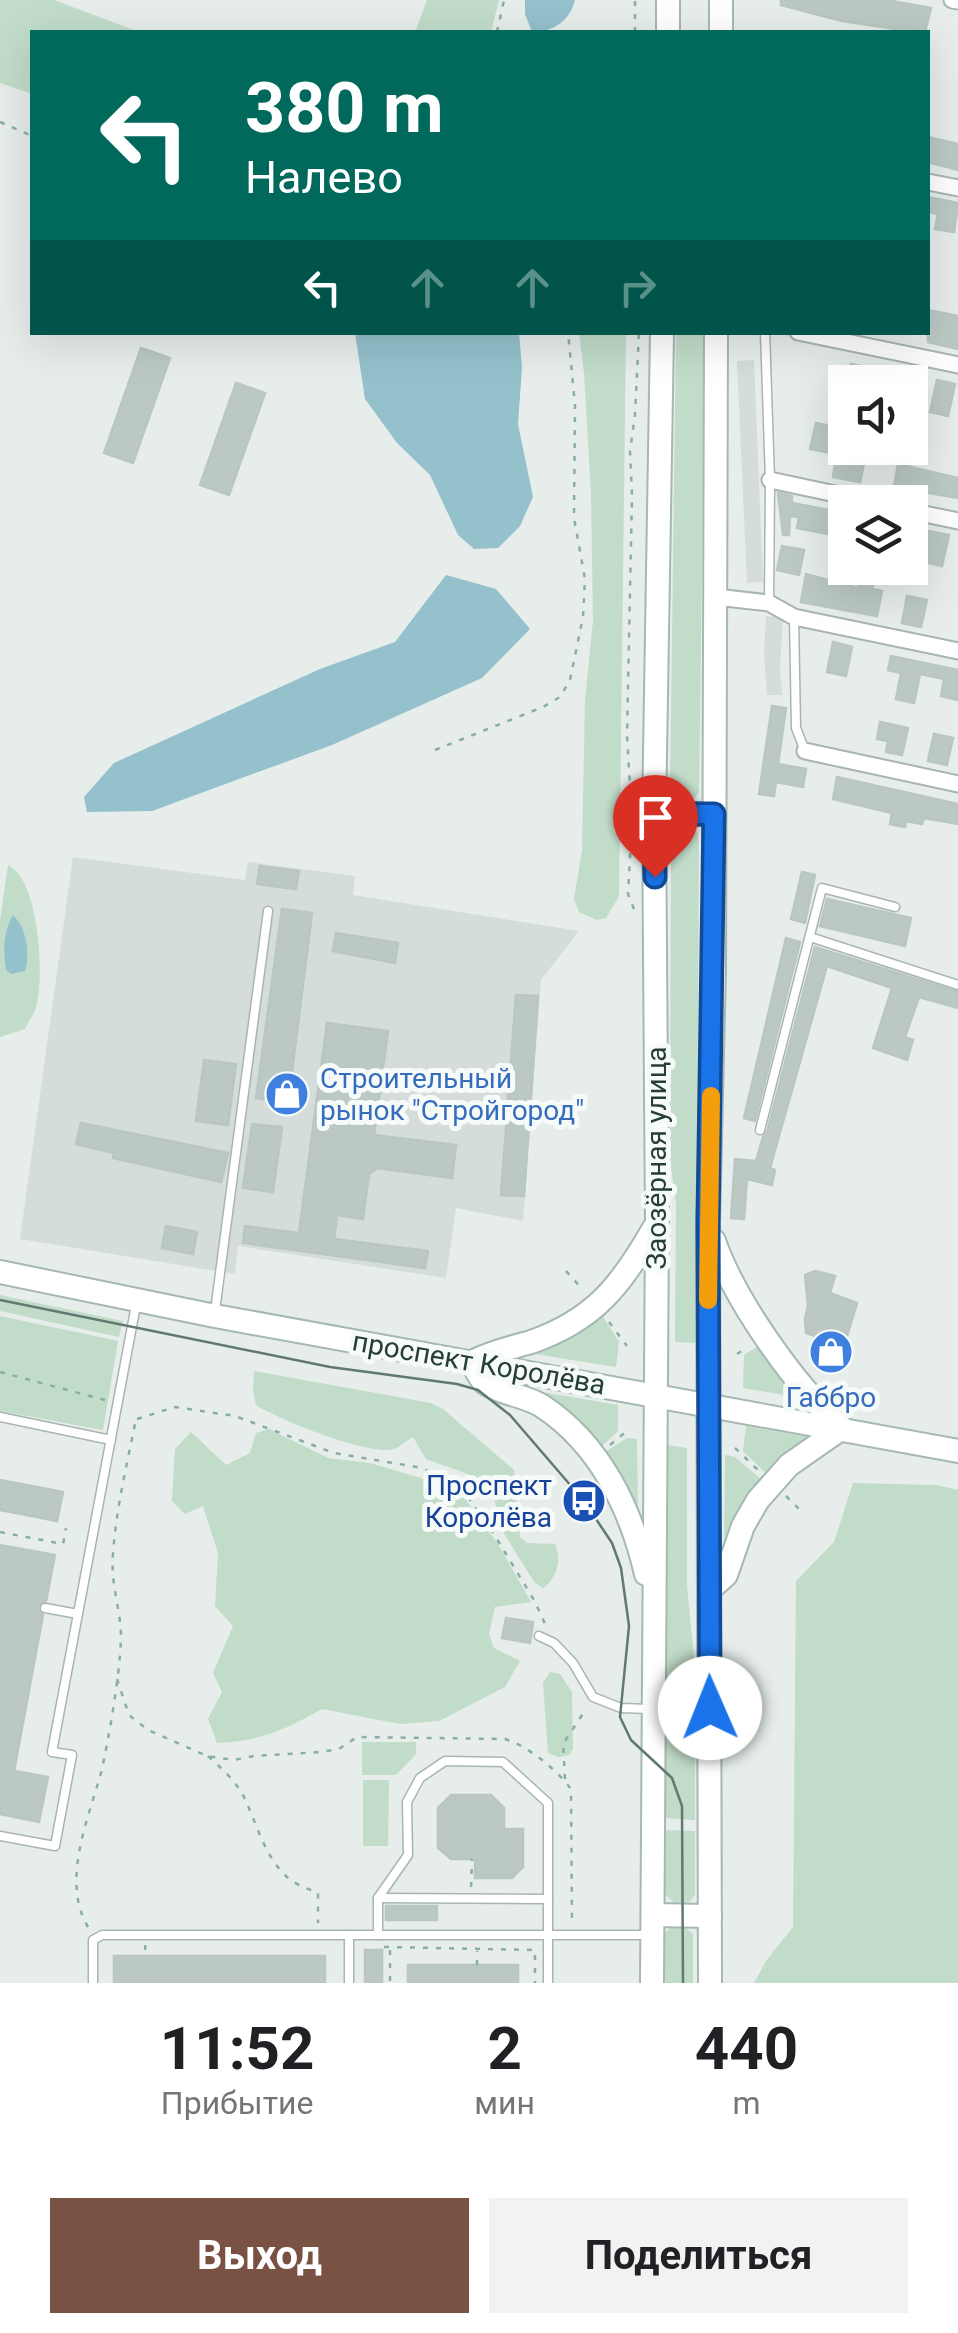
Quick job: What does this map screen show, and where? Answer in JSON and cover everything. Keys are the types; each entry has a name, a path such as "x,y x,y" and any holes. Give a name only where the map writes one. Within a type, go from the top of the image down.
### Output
{"main road":[{"path":"668,0 668,30"},
{"path":"721,30 722,0"},
{"name":"Заозёрная улица","path":"652,1983 654,814 662,335"},
{"name":"Заозёрная улица","path":"710,1983 708,1224 716,335"},
{"path":"654,814 714,814"},
{"path":"655,1606 633,1526 596,1457 541,1405 484,1382 472,1362 496,1350 554,1332 598,1307 624,1276 656,1223"},
{"path":"708,1224 728,1275 767,1335 817,1406 842,1428 788,1465 758,1500 743,1526 726,1575 709,1590"},
{"name":"проспект Королёва","path":"0,1272 214,1316 958,1451"},
{"path":"652,1925 710,1916"}],"street":[{"path":"930,182 958,188"},
{"path":"813,335 958,365"},
{"path":"770,480 828,492"},
{"path":"928,515 958,521"},
{"path":"716,597 769,603 794,617 958,651"},
{"path":"805,751 958,784"}],"lane":[{"path":"765,335 769,603"},
{"path":"794,617 796,728 805,751"},
{"path":"760,1130 822,888 895,908"},
{"path":"214,1316 268,911"},
{"path":"810,937 958,985"},
{"path":"0,1836 55,1846 72,1756 52,1752 138,1300"},
{"path":"0,1417 111,1440"},
{"path":"45,1608 78,1614"},
{"path":"539,1636 554,1644 573,1663 593,1697 620,1708 654,1710"},
{"path":"378,1935 378,1898 408,1855 406,1802 420,1778 446,1761 503,1762 548,1803 548,1983"},
{"path":"378,1898 548,1899"},
{"path":"94,1983 97,1936 548,1935 652,1925"},
{"path":"350,1935 350,1983"}],"path":[{"path":"498,30 504,0"},
{"path":"635,0 635,30"},
{"path":"0,122 30,135"},
{"path":"435,750 543,707 560,697 570,680 585,579 574,518 576,406 568,335"},
{"path":"634,909 628,894 632,820 627,736 630,452 638,335"},
{"path":"566,1271 587,1295"},
{"path":"610,1322 627,1346"},
{"path":"736,1354 753,1344"},
{"path":"0,1372 118,1404 136,1419"},
{"path":"136,1419 175,1406 235,1416 334,1453 417,1467 450,1479 463,1490 501,1545 534,1600 554,1644"},
{"path":"97,1936 80,1914 78,1863 102,1768 117,1678 121,1623 113,1590 112,1556 136,1419"},
{"path":"607,1448 628,1430"},
{"path":"734,1448 761,1473"},
{"path":"786,1496 800,1509"},
{"path":"0,1532 63,1544 66,1528"},
{"path":"117,1678 128,1715 148,1730 207,1756 234,1760 320,1752 339,1749 357,1737 518,1743 564,1780 574,1798 572,1925"},
{"path":"564,1780 563,1744 593,1697"},
{"path":"207,1756 230,1776 242,1794 282,1873 318,1894 318,1935"},
{"path":"471,1874 472,1859"},
{"path":"390,1935 390,1983"},
{"path":"477,1965 478,1949"},
{"path":"534,1950 535,1983"}],"shaded area":[{"path":"754,360 763,582 747,583 737,361"},
{"path":"766,616 783,618 782,695 767,695"},
{"name":"Строительный рынок \"Стройгород\"","path":"73,857 245,880 248,862 355,876 353,895 579,931 541,980 523,1221 456,1208 446,1278 238,1246 235,1274 20,1239"}],"green space":[{"path":"0,0 54,0 134,30 30,30 30,93 0,83"},
{"path":"427,0 499,0 492,30 416,30"},
{"path":"579,335 626,335 619,896 606,918 597,920 579,912 574,899 582,850 585,700 593,621"},
{"path":"676,335 705,335 699,793 691,803 683,804 670,793"},
{"path":"684,823 698,832 699,842 696,1343 675,1342 676,1204 670,1160 671,834"},
{"path":"8,865 27,889 33,908 40,974 36,1007 25,1029 0,1037 0,920"},
{"path":"0,1295 123,1321 119,1337 0,1311"},
{"path":"602,1315 619,1342 616,1367 516,1351"},
{"path":"0,1316 118,1341 103,1430 0,1411"},
{"path":"762,1344 797,1397 743,1388 744,1355"},
{"path":"254,1371 431,1403 443,1409 514,1470 520,1537 527,1543 555,1544 558,1562 552,1579 543,1588 534,1582 499,1525 494,1496 468,1474 426,1459 413,1437 394,1449 373,1449 320,1434 268,1412 256,1405"},
{"path":"536,1391 618,1405 618,1431 601,1447"},
{"path":"746,1426 813,1438 768,1475 743,1451"},
{"path":"269,1429 328,1458 370,1463 458,1489 498,1544 531,1602 495,1607 489,1634 494,1648 520,1661 505,1687 439,1721 400,1724 322,1709 272,1733 217,1743 208,1719 222,1692 213,1673 233,1626 215,1606 218,1553 203,1506 185,1514 172,1501 175,1449 191,1432 226,1465 250,1453 256,1433"},
{"path":"627,1438 637,1439 638,1512 605,1452"},
{"path":"667,1445 687,1448 687,1586 695,1668 695,1820 665,1818"},
{"path":"725,1455 735,1457 763,1481 724,1549"},
{"path":"853,1483 936,1485 958,1490 958,1983 754,1983 793,1927 796,1581 834,1542"},
{"path":"550,1672 560,1674 572,1692 573,1749 569,1755 558,1757 548,1753 543,1683"},
{"path":"362,1742 416,1742 416,1754 396,1775 362,1775"},
{"path":"363,1780 389,1780 388,1846 363,1846"},
{"path":"665,1830 695,1831 695,1894 690,1902 675,1903 664,1894"},
{"path":"682,1925 693,1934 693,1983 664,1983 664,1933"}],"water":[{"path":"525,0 575,0 560,24 547,30 531,30"},
{"path":"355,335 519,335 522,368 518,424 533,497 520,526 498,548 474,549 458,535 430,475 397,443 365,399"},
{"path":"446,575 496,589 530,629 482,678 332,745 152,811 87,812 84,797 114,763 320,669 395,642"},
{"path":"13,915 24,934 27,957 25,971 11,974 6,970 4,949"}],"building":[{"path":"781,0 886,0 931,8 926,30 902,30 842,21 781,5"},
{"path":"930,137 958,144 958,170 930,163"},
{"path":"930,197 958,203 954,232 935,229 938,214 930,212"},
{"path":"930,310 958,316 958,349 928,342"},
{"path":"141,348 170,358 133,463 104,453"},
{"path":"937,380 955,384 948,416 930,412"},
{"path":"236,383 265,393 229,495 200,485"},
{"path":"816,423 828,425 828,452 810,449"},
{"path":"835,465 864,465 860,482 833,477"},
{"path":"898,465 902,465 958,478 958,498 928,493 928,485 894,485"},
{"path":"778,493 792,496 792,503 828,510 828,534 797,528 799,517 790,516 789,535 783,535"},
{"path":"928,531 949,535 942,566 928,563"},
{"path":"782,546 804,550 799,575 777,570"},
{"path":"806,574 828,580 828,585 858,588 873,585 872,589 882,591 877,616 801,602"},
{"path":"907,596 927,600 921,627 902,623"},
{"path":"833,642 852,647 846,676 827,672"},
{"path":"891,656 958,670 958,700 941,696 944,679 920,674 914,703 896,699 901,673 888,670"},
{"path":"772,706 786,708 778,764 806,769 803,787 776,782 774,796 759,794"},
{"path":"880,722 908,728 902,755 886,752 888,741 877,739"},
{"path":"934,734 953,738 947,765 928,761"},
{"path":"837,777 958,804 958,824 924,818 922,824 906,821 905,827 890,824 892,813 833,799"},
{"path":"260,866 299,871 296,889 257,884"},
{"path":"802,872 815,875 805,923 791,919"},
{"path":"827,899 911,918 905,946 820,926"},
{"path":"282,909 312,913 288,1103 256,1098"},
{"path":"336,933 398,943 395,963 333,951"},
{"path":"786,938 800,942 755,1121 744,1118"},
{"path":"815,947 958,992 958,1008 919,997 905,1037 913,1040 907,1060 873,1048 892,988 827,966 770,1168 775,1170 772,1185 747,1179 744,1219 731,1218 735,1159 756,1161 767,1132"},
{"path":"516,995 538,996 524,1196 501,1195"},
{"path":"327,1023 388,1031 374,1135 456,1145 452,1178 377,1168 369,1174 363,1219 337,1215 334,1239 428,1251 425,1268 243,1243 245,1226 299,1233"},
{"path":"204,1060 236,1064 228,1125 196,1121"},
{"path":"81,1123 228,1153 221,1182 113,1158 114,1153 76,1144"},
{"path":"252,1124 282,1127 273,1192 243,1188"},
{"path":"166,1226 197,1232 193,1254 162,1248"},
{"path":"815,1271 835,1276 830,1293 857,1303 841,1356 822,1349 825,1339 806,1333 805,1275"},
{"path":"0,1480 63,1492 57,1521 0,1510"},
{"path":"0,1545 55,1555 46,1601 38,1606 43,1615 14,1771 48,1777 39,1822 0,1814"},
{"path":"506,1618 533,1622 530,1643 502,1638"},
{"path":"451,1795 491,1795 504,1808 504,1829 523,1829 523,1867 512,1878 475,1878 475,1859 451,1859 438,1848 438,1808"},
{"path":"386,1906 437,1906 437,1920 386,1920"},
{"path":"365,1950 382,1950 382,1982 365,1982"},
{"path":"114,1956 325,1956 325,1983 114,1983"},
{"path":"408,1965 518,1965 518,1983 408,1983"}],"tram line":[{"path":"0,1300 330,1367 457,1384 478,1390 510,1415 584,1501 612,1543 621,1568 629,1626 620,1717 631,1740 672,1778 682,1806 683,1983"}],"slow traffic":[{"path":"708,1300 711,1096"}],"place":[{"name":"Строительный рынок \"Стройгород\"","path":"287,1094"},
{"name":"Габбро","path":"831,1352"},
{"name":"Проспект Королёва","path":"584,1501"}],"route":[{"path":"655,877 654,814 714,814 708,1224 710,1708"}]}
